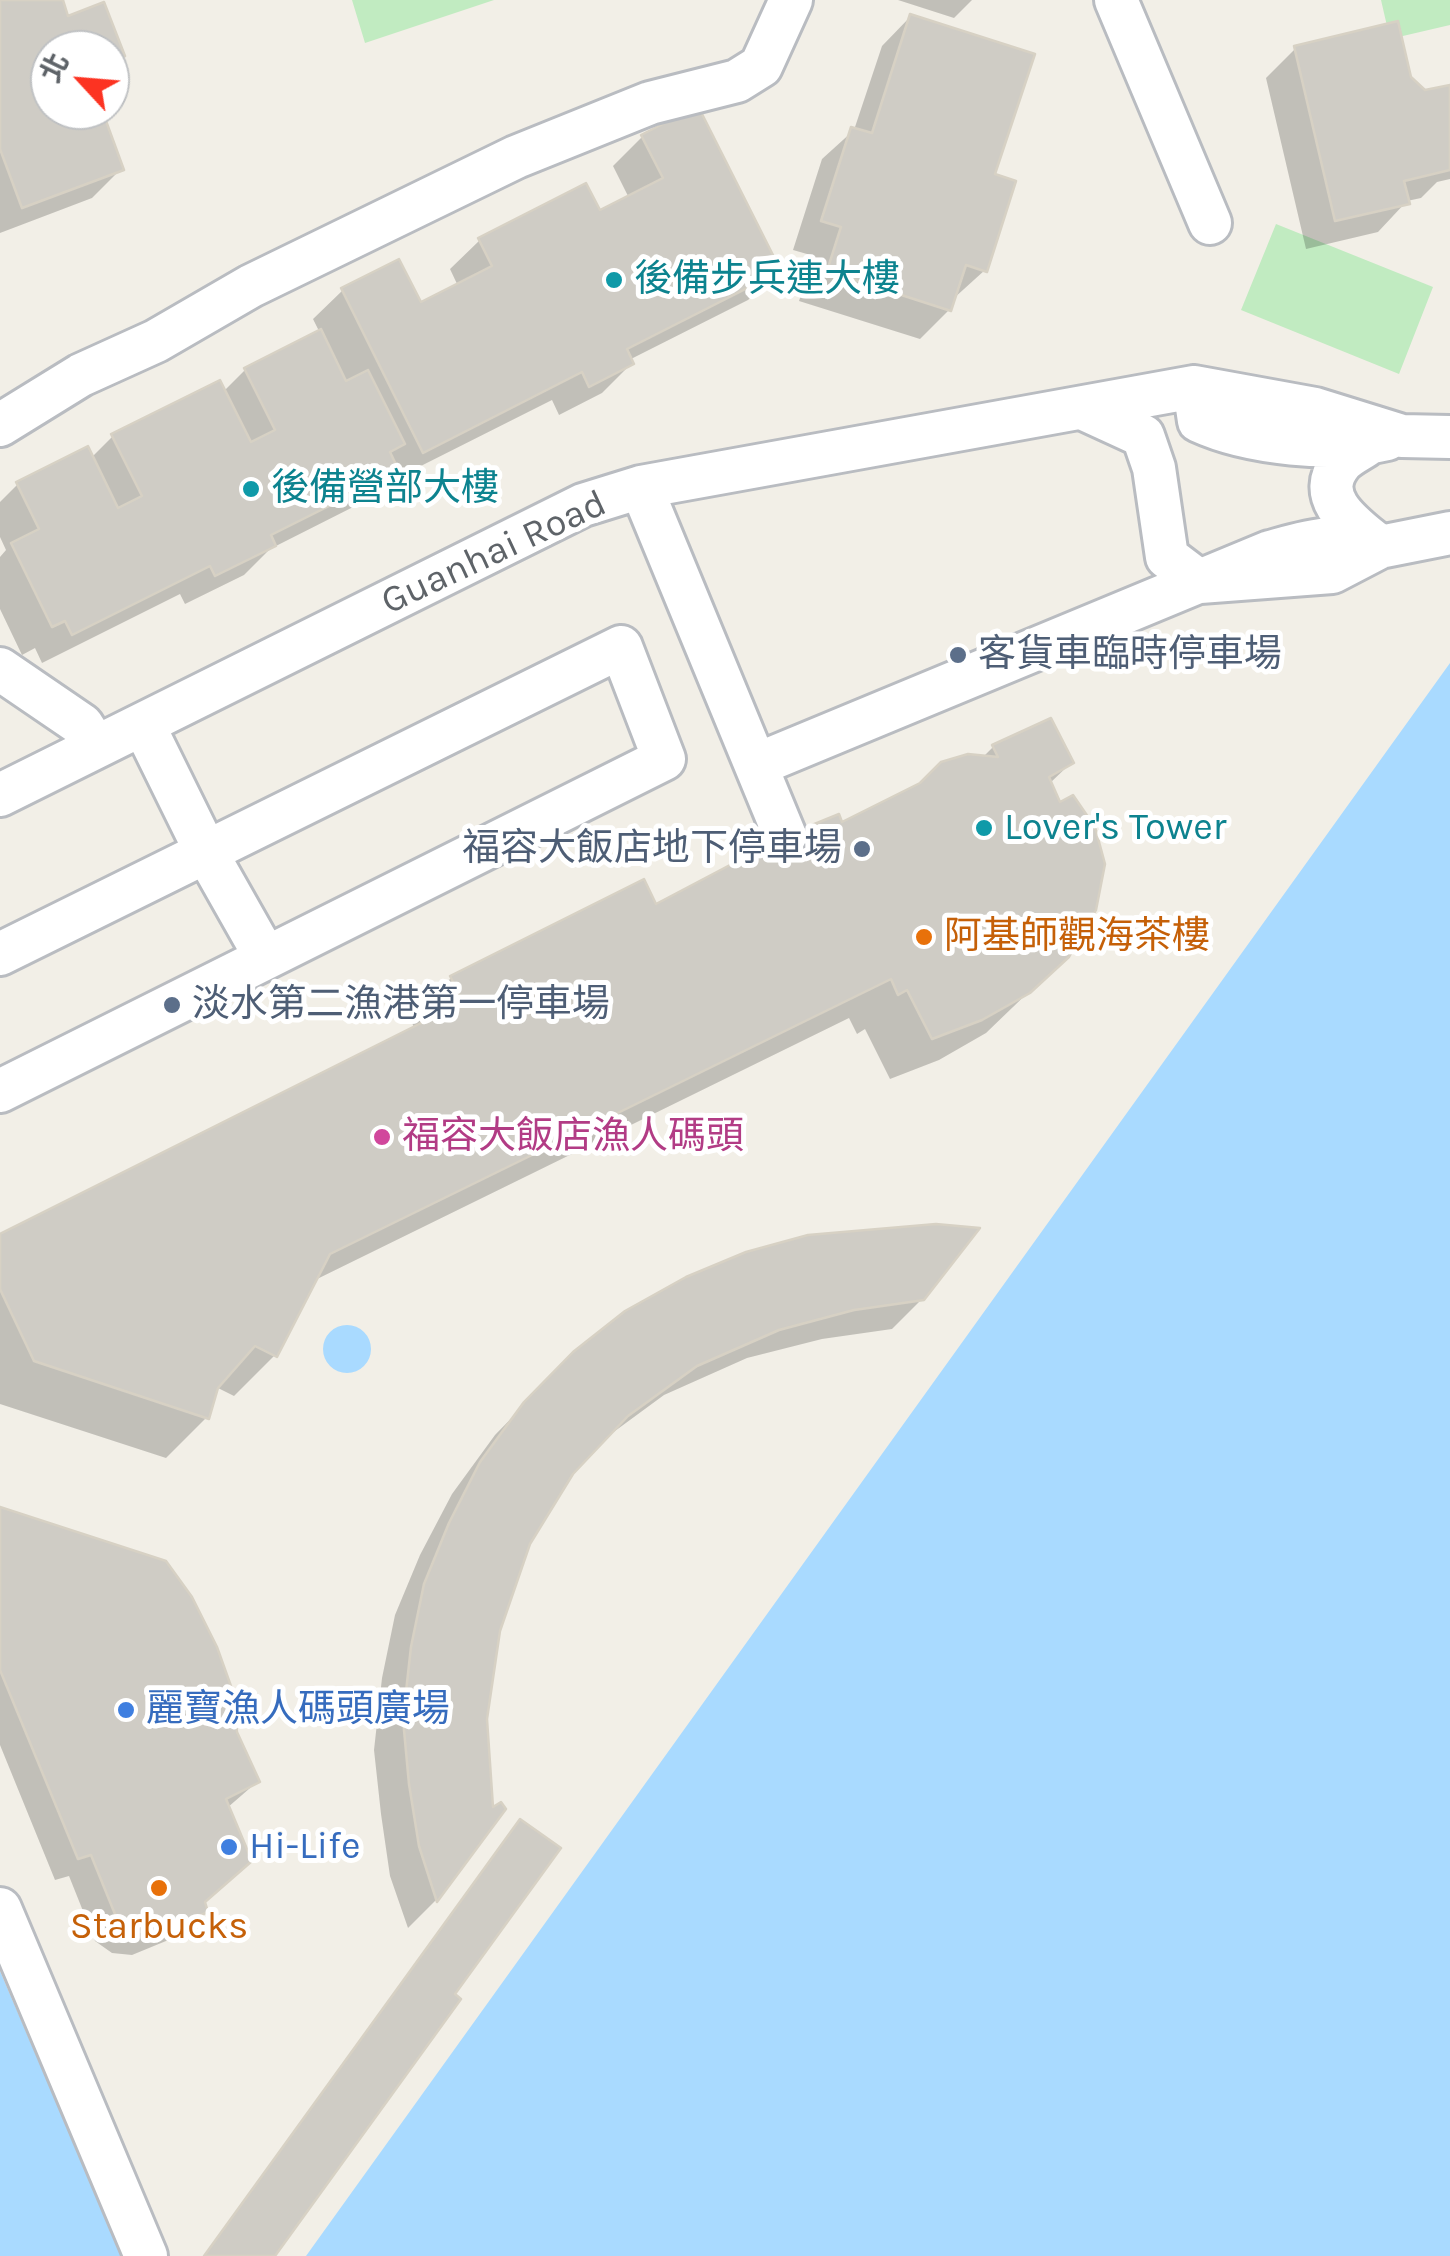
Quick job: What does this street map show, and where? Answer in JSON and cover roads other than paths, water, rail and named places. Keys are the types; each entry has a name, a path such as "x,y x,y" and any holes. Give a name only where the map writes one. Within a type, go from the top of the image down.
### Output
{"street":[{"path":"0,425 80,375 156,341 251,286 516,157 650,103 737,80 761,66 791,0"},
{"path":"1116,0 1210,223"},
{"name":"Guanhai Road","path":"0,795 583,505 641,486 1194,387 1315,409 1385,440 1450,437"},
{"path":"1082,408 1144,436 1154,468 1167,556 1200,582"},
{"path":"1380,547 1334,506 1334,482 1341,464 1385,440"},
{"path":"641,486 785,836"},
{"path":"756,764 1270,552 1324,538 1367,541 1380,547 1450,533"},
{"path":"0,954 621,647 664,759 0,1091"},
{"path":"0,668 82,725 96,747"},
{"path":"143,724 206,852 266,958"},
{"path":"0,1909 146,2256"}],"water":[{"path":"1450,663 1450,2256 306,2256"},
{"path":"347,1325 364,1332 371,1349 364,1366 347,1373 330,1366 323,1349 330,1332"},
{"path":"0,1971 122,2256 0,2256"}],"place":[{"name":"後備步兵連大樓","path":"614,280"},
{"name":"後備營部大樓","path":"251,489"},
{"name":"客貨車臨時停車場","path":"958,655"},
{"name":"Lover's Tower","path":"984,828"},
{"name":"福容大飯店地下停車場","path":"862,849"},
{"name":"阿基師觀海茶樓","path":"924,937"},
{"name":"淡水第二漁港第一停車場","path":"172,1005"},
{"name":"福容大飯店漁人碼頭","path":"382,1137"},
{"name":"麗寶漁人碼頭廣場","path":"126,1710"},
{"name":"Hi-Life","path":"229,1847"},
{"name":"Starbucks","path":"159,1888"}]}
